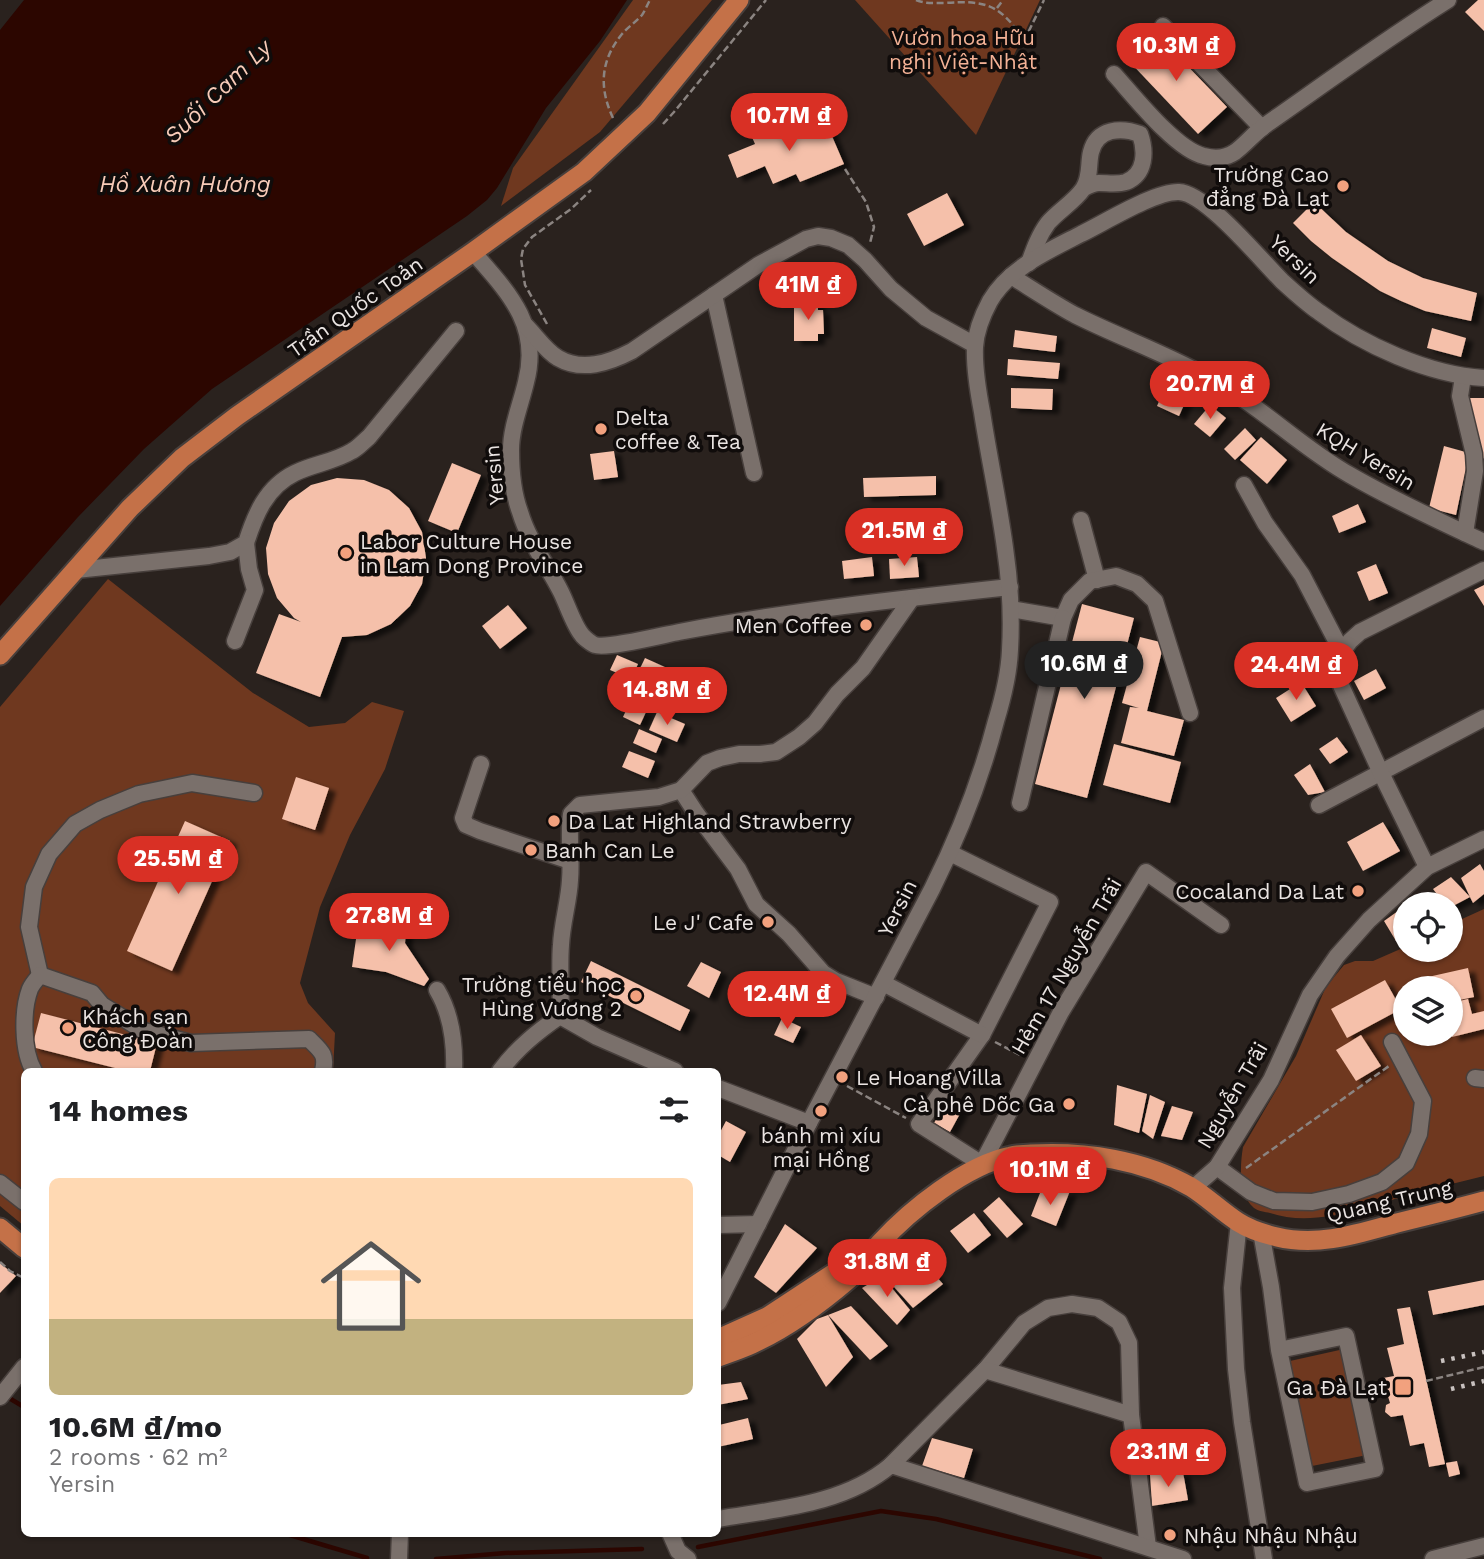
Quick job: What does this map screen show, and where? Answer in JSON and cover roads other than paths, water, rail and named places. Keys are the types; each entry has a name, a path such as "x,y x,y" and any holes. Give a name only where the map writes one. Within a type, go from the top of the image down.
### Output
{"main road":[{"name":"Trần Quốc Toản","path":"0,655 130,508 182,458 237,416 584,172 647,113 739,0"},
{"path":"721,1356 754,1343 783,1327 833,1292 852,1276 881,1241 912,1213 982,1164 1011,1156 1059,1153 1131,1163 1167,1175 1193,1188"},
{"name":"Quang Trung","path":"1193,1188 1239,1222 1261,1232 1294,1240 1342,1238 1484,1201"},
{"path":"0,1228 21,1246"},
{"path":"721,1338 767,1317 881,1241"}],"street":[{"path":"1114,74 1155,119 1190,150 1201,156 1218,158 1233,153 1262,128 1448,0"},
{"path":"1163,26 1262,128"},
{"path":"1139,134 1155,119"},
{"path":"1028,263 1048,222 1084,188 1097,183 1129,181 1137,174 1142,167 1144,154 1139,134 1128,130 1110,130 1098,138 1091,148 1090,173 1084,188"},
{"name":"Yersin","path":"721,1297 950,853 986,761 1010,653 1011,609 1005,547 977,383 975,345 990,300 1011,276 1028,263 1148,200 1168,192 1182,191 1209,206 1283,282 1318,312 1373,345 1409,360 1463,376 1484,378"},
{"name":"Yersin","path":"525,324 556,357 574,364 597,365 614,360 632,351 786,248 818,236 848,245 891,289 926,318 975,345"},
{"name":"Yersin","path":"474,251 517,307 531,346 530,365 511,439 515,495 520,515 582,636 595,645 615,645 822,609 1010,587"},
{"name":"KQH Yersin","path":"1011,276 1075,315 1216,381 1350,475 1484,542"},
{"path":"714,295 754,473"},
{"path":"235,642 255,590 248,569 246,543 262,502 293,473 353,451 369,437 456,331"},
{"path":"1463,376 1460,396 1474,454 1475,471 1465,533"},
{"path":"1244,485 1265,523 1302,575 1342,652"},
{"path":"1081,520 1097,580"},
{"path":"76,570 209,556 230,552 246,543"},
{"path":"1427,867 1339,681 1342,652 1360,632 1484,569"},
{"path":"1020,803 1063,618 1071,600 1090,581 1116,576 1137,584 1155,601 1190,713"},
{"path":"560,1016 562,994 559,965 562,924 570,881 570,814 580,806 659,797 681,790 707,764 720,758 776,752 815,723 837,694 863,668 912,598"},
{"path":"1011,609 1063,618"},
{"path":"1319,805 1484,718"},
{"path":"481,764 463,818 466,825 570,861"},
{"path":"40,975 29,927 34,887 48,854 75,824 139,794 192,783 254,793"},
{"path":"681,790 738,869 756,904 789,934 823,973 836,981 880,990 982,1035"},
{"name":"Nguyễn Trãi","path":"1193,1188 1217,1167 1272,1080 1310,995 1337,956 1369,920 1427,867 1484,839"},
{"path":"950,853 1050,902 982,1035 919,1124 982,1164"},
{"name":"Hẻm 17 Nguyễn Trãi","path":"982,1164 1060,1012 1146,872 1221,925"},
{"path":"32,1068 25,1035 24,1010 31,986 40,975"},
{"path":"40,975 92,993 102,1004 144,1031 191,1043 309,1039 323,1052 324,1068"},
{"path":"438,990 450,1022 455,1052 454,1068"},
{"path":"502,1068 532,1035 560,1016"},
{"path":"560,1016 597,1037 668,1068"},
{"path":"1217,1167 1251,1192 1274,1201 1312,1202 1349,1194 1382,1182 1406,1163 1419,1134 1423,1101 1392,1042"},
{"path":"721,1089 809,1123"},
{"path":"0,1183 21,1200"},
{"path":"1239,1222 1232,1288 1236,1368 1264,1559"},
{"path":"721,1225 758,1224"},
{"path":"1261,1232 1279,1350 1307,1483 1376,1469 1346,1336 1279,1350"},
{"path":"721,1519 798,1506 845,1492 882,1473 985,1370 1024,1323 1048,1308 1072,1304 1098,1308 1119,1322 1129,1343 1131,1415 1147,1547"},
{"path":"985,1370 1131,1415"},
{"path":"5,1391 21,1371"},
{"path":"891,1465 1183,1559"},
{"path":"399,1559 400,1537"},
{"path":"672,1537 678,1551 688,1559"},
{"path":"1433,1559 1484,1546"}],"water":[{"name":"Hồ Xuân Hương","path":"24,0 627,0 600,41 546,108 487,200 212,389 144,449 78,517 0,606 0,30"}],"waterway":[{"path":"4,1395 21,1405"},
{"path":"698,1547 881,1511 936,1519 1100,1559"},
{"path":"296,1537 367,1558"},
{"path":"436,1559 505,1553 642,1549"}],"railway":[{"path":"1441,1361 1484,1352"},
{"path":"1451,1389 1484,1381"}],"place":[{"name":"Trường Cao đẳng Đà Lạt","path":"1343,186"},
{"name":"Delta coffee & Tea","path":"601,429"},
{"name":"Labor Culture House in Lam Dong Province","path":"346,553"},
{"name":"Men Coffee","path":"866,625"},
{"name":"Da Lat Highland Strawberry","path":"554,821"},
{"name":"Banh Can Le","path":"531,850"},
{"name":"Cocaland Da Lat","path":"1358,891"},
{"name":"Le J' Cafe","path":"768,922"},
{"name":"Trường tiểu học Hùng Vương 2","path":"636,996"},
{"name":"Khách sạn Công Đoàn","path":"68,1028"},
{"name":"Le Hoang Villa","path":"842,1077"},
{"name":"Cà phê Dõc Ga","path":"1069,1104"},
{"name":"bánh mì xíu mại Hồng","path":"821,1111"},
{"name":"Ga Đà Lạt","path":"1403,1387"},
{"name":"Nhậu Nhậu Nhậu","path":"1170,1535"}],"park label":[{"name":"Vườn hoa Hữu nghị Việt-Nhật","path":"963,49"}],"water label":[{"name":"Suối Cam Ly","path":"218,92"}]}
